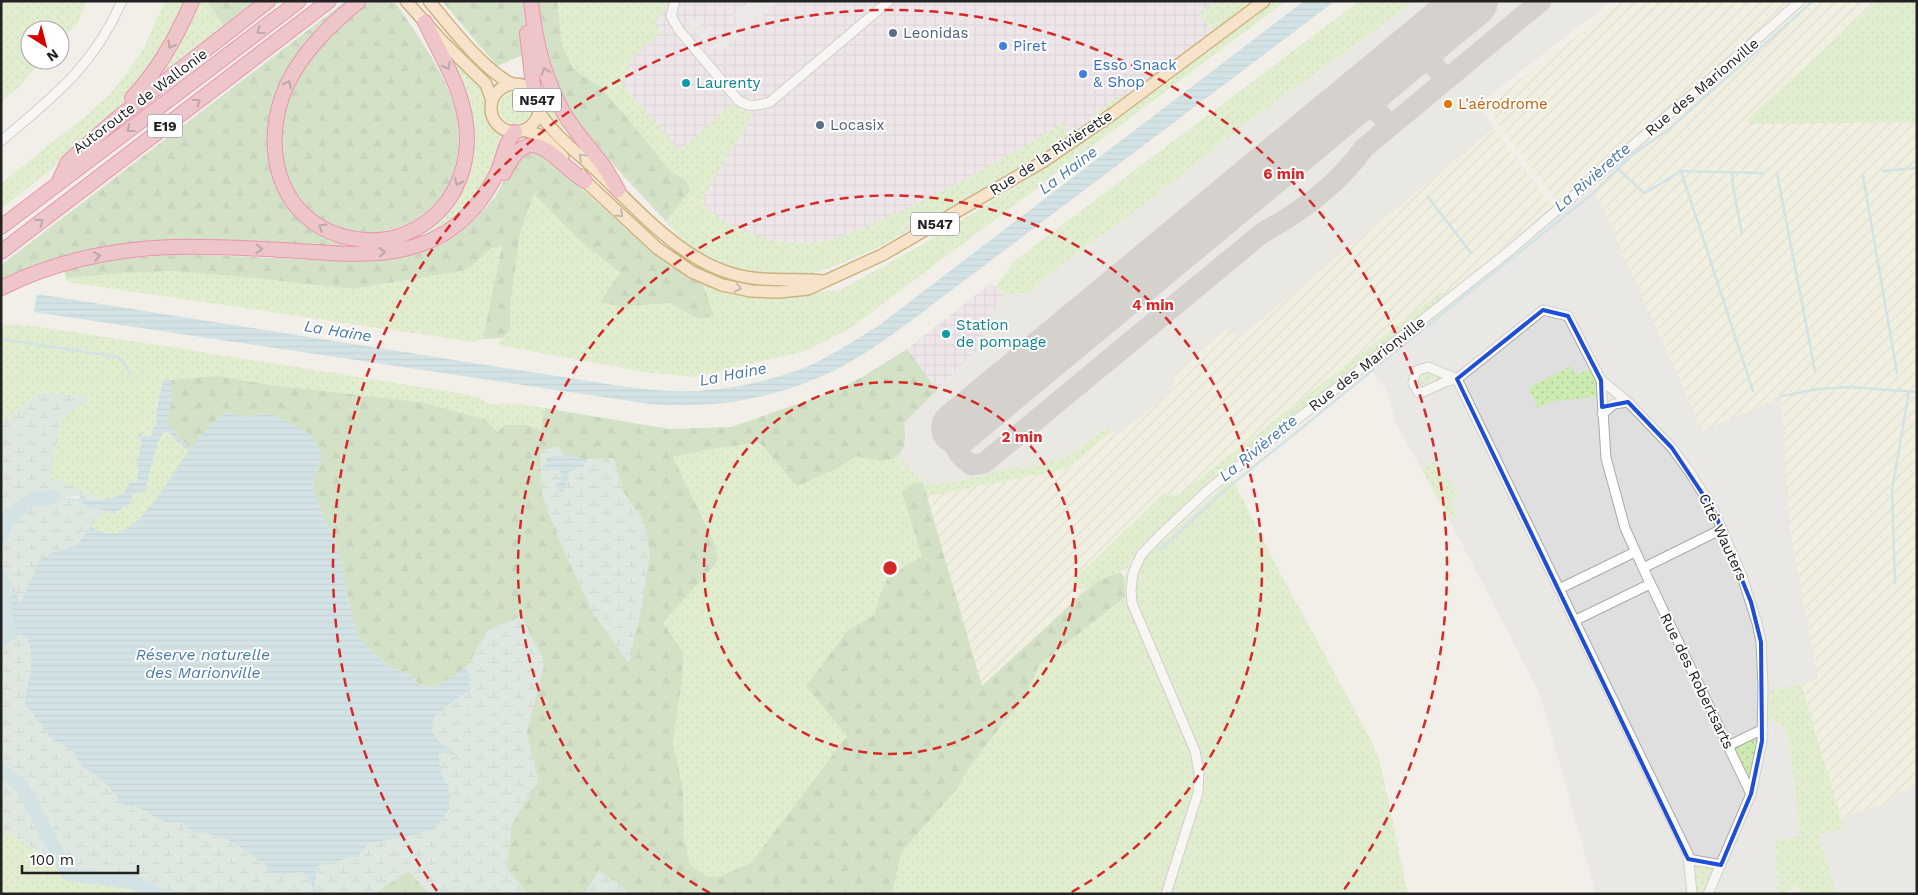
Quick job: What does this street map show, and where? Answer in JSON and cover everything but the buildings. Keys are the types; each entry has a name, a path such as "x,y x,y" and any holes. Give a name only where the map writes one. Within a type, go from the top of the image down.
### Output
{"highway":[{"path":"114,120 162,60 192,1"},
{"path":"58,184 68,162 114,120 268,1"},
{"name":"Autoroute de Wallonie","path":"1,227 299,1"},
{"name":"E19","path":"1,252 329,1"},
{"path":"359,1 323,34 298,65 282,96 274,132 274,152 278,170 290,197 300,210 312,220 338,235 355,239 373,240 407,233 422,225 441,209 453,193 460,178 467,139 464,109 453,78 424,22"},
{"path":"526,1 527,34 534,94"},
{"path":"531,1 542,63 556,98 575,130 604,165 618,190"},
{"path":"1,288 37,272 74,260 144,249 171,247 231,248 344,255 373,254 401,250 428,241 454,226 475,206 497,172 506,144 519,131"},
{"path":"484,194 503,175 515,153 530,145 546,149 585,181"}],"main road":[{"name":"N547","path":"406,1 424,22 486,84 492,101 491,110 495,121 504,129 542,136 579,172 585,181 657,248 680,266 709,280 736,288 779,292 808,290 824,281"},
{"name":"N547","path":"429,1 499,77 512,84 527,87 534,94 538,101 538,110 533,123 519,131"},
{"name":"Rue de la Rivièrette","path":"824,281 882,255 1044,161 1114,113 1264,1"},
{"name":"N547","path":"492,101 500,89 512,84"},
{"name":"N547","path":"538,110 549,126 684,250 719,270 761,280 824,281"}],"street":[{"path":"1,140 60,91 77,74 99,45 122,1"},
{"path":"675,1 671,16 679,30 738,100 746,106 756,107 770,102 889,1"},
{"name":"Rue des Marionville","path":"1166,894 1196,805 1199,771 1194,751 1132,603 1132,582 1141,555 1159,536 1223,478 1508,252 1764,34 1800,1"},
{"name":"Cité Wauters","path":"1692,894 1688,859 1683,845 1457,379 1540,312 1546,310 1566,315 1570,319 1600,380 1628,402 1672,448 1690,471 1714,511 1751,602 1761,642 1763,686 1762,741 1751,794 1708,894"},
{"name":"Rue des Robertsarts","path":"1600,380 1606,458 1625,528 1751,794"},
{"path":"1602,414 1614,404 1628,402"},
{"path":"1643,568 1722,530"},
{"path":"1559,589 1635,552"},
{"path":"1574,621 1650,584"},
{"path":"1728,746 1763,729"},
{"path":"1688,859 1721,865"}],"highlighted area":[{"path":"1543,310 1568,316 1601,380 1602,407 1628,402 1672,448 1714,511 1751,602 1761,642 1762,741 1751,794 1721,865 1688,859 1457,379"}],"shaded area":[{"path":"544,1 1254,1 1069,137 879,247 832,267 705,258 689,247 581,130"},
{"path":"751,1 755,1 757,4 760,1 773,1 776,4 719,53 713,45 740,22 734,15"},
{"path":"1415,1 1612,1 1477,105 1494,128 1239,338 1227,330 1175,390 1117,435 1109,427 1061,459 1027,468 1010,467 982,476 949,483 923,483 897,456 906,437 904,423 977,351 998,302 1005,294 1030,293 1048,275 1150,200 1247,123"},
{"path":"692,15 711,37 705,43 686,21"},
{"path":"1593,188 1703,431 1781,396 1791,535 1818,680 1769,692 1780,723 1788,734 1800,835 1776,843 1778,894 1596,894 1540,694 1449,519 1396,423 1385,387 1369,368"},
{"path":"988,285 996,286 1005,294 998,302 977,351 937,390 907,349"},
{"path":"1917,786 1917,894 1837,894 1819,836 1843,828 1841,817 1889,803 1888,797"}],"green space":[{"path":"1,1 87,1 77,24 70,31 70,20 20,20 20,70 33,70 19,87 1,102"},
{"path":"165,1 184,1 171,35 136,88 117,111 62,161 1,209 1,183 87,115 110,94 144,48"},
{"path":"197,1 207,1 224,26 159,76 176,48"},
{"path":"207,1 257,1 224,26"},
{"path":"275,1 283,1 120,124 217,45"},
{"path":"346,1 353,1 277,100 281,190 343,240 343,249 193,242 1,283 1,265"},
{"path":"371,1 395,2 426,48 440,71 451,96 457,116 459,136 457,157 452,177 446,190 437,201 411,222 397,228 376,232 351,231 330,224 312,211 297,194 287,174 282,152 282,129 287,105 301,74 321,47"},
{"path":"442,1 557,1 562,45 572,67 601,87 672,173 685,179 690,190 666,221 581,130 532,51 497,66"},
{"path":"557,1 669,1 664,11 654,22 661,32 632,59 623,85 680,150 734,103 744,112 754,113 701,201 725,221 756,236 773,240 807,243 840,237 873,224 956,184 1064,122 1069,137 879,247 832,267 800,277 754,276 730,270 705,258 689,247 666,221 690,190 685,179 672,173 601,87 572,67 562,45"},
{"path":"1219,1 1254,1 1214,32 1197,12"},
{"path":"1274,1 1286,1 848,330 802,352 695,377 650,373 497,345 510,330 511,298 520,233 534,194 580,241 620,274 601,301 622,307 670,303 698,319 714,316 703,284 767,298 840,290 916,248 1033,176"},
{"path":"1359,1 1415,1 1247,123 1150,200 1048,275 1030,293 1005,294 996,286 1013,262"},
{"path":"1622,1 1793,1 1558,203 1490,113 1492,101"},
{"path":"1806,1 1877,1 1749,118 1752,124 1917,122 1917,786 1888,797 1890,802 1841,817 1801,684 1818,679 1791,535 1781,397 1703,431 1593,188"},
{"path":"1877,1 1917,1 1917,122 1751,124 1749,118"},
{"path":"534,51 566,127 562,130 546,114 544,99 539,89"},
{"path":"457,61 480,83 484,91 487,117 495,129 504,136 497,155 479,190 454,219 439,230 421,238 394,245 343,249 343,240 419,231 467,164 453,66"},
{"path":"515,92 521,93 526,97 530,102 530,114 526,119 521,123 515,124 509,123 504,119 500,114 499,108 500,102 504,97 509,93"},
{"path":"1116,98 1124,98 1093,120 1093,116"},
{"path":"1494,128 1552,207 1451,291 1438,294 1177,496 1163,495 1076,587 1082,590 1090,587 982,687 926,496 1066,469 1074,465 1078,459 1113,430 1117,435 1175,390 1172,375 1227,329 1239,338"},
{"path":"530,150 546,156 648,249 703,284 714,316 698,319 670,303 622,307 600,302 620,273 580,241 534,194 520,233 511,298 510,330 503,338 483,339 502,246 492,248 467,270 353,289 171,271 66,278 64,270 107,260 183,254 342,261 375,260 434,246 457,233 477,217 495,197 515,160"},
{"path":"503,246 483,339 474,342 67,282 66,278 171,271 353,289 467,270 492,248"},
{"path":"1451,291 1222,472 1138,549 1128,568 1082,590 1076,587 1074,580 1163,494 1177,496 1438,294"},
{"path":"1,324 33,326 459,393 477,397 490,404 518,404 545,408 541,431 525,425 498,432 485,419 419,402 272,385 217,376 170,380 165,378 163,389 157,400 156,429 149,435 141,436 139,440 142,443 140,455 136,460 139,472 137,483 131,481 113,504 50,477 62,419 89,397 41,392 1,423"},
{"path":"907,349 937,390 904,423 904,446 894,458 878,460 857,456 840,467 797,486 760,443 717,448 673,457 716,546 717,562 663,623 683,652 682,680 673,742 683,790 684,838 690,865 707,877 719,877 751,863 847,736 806,686 849,629 874,615 888,577 922,556 902,492 912,484 923,483 982,686 1090,587 1102,579 1120,572 1124,577 1125,597 1039,665 1026,695 971,764 957,789 902,851 892,894 317,894 317,866 358,856 369,843 401,837 442,776 448,705 470,690 467,667 437,686 428,687 419,685 411,675 387,666 357,636 340,556 312,487 322,456 269,413 244,417 226,412 212,424 191,448 180,440 166,422 172,396 170,380 217,376 272,385 419,402 485,419 498,432 504,425 525,425 541,430 545,408 669,429 731,427 835,391 864,376"},
{"path":"1571,366 1576,375 1590,369 1598,383 1598,396 1550,402 1538,408 1528,388"},
{"path":"1428,373 1443,377 1443,379 1434,384 1434,379 1426,383 1425,388 1418,387 1417,380"},
{"path":"41,392 90,397 62,419 50,477 104,500 94,502 80,496 56,498 81,502 88,507 108,511 100,515 77,545 53,552 40,560 20,604 13,586 7,617 10,638 19,634 27,638 31,654 30,678 24,702 50,737 74,751 82,768 94,774 105,783 122,804 137,807 164,822 181,822 193,833 214,835 232,842 266,866 267,871 284,875 300,872 308,877 315,894 161,894 133,882 68,874 14,835 1,829 1,423"},
{"path":"1109,427 1113,430 1066,469 926,496 923,483 949,483 982,476 1010,467 1027,468 1061,459 1083,446 1101,431"},
{"path":"163,431 169,432 176,441 190,451 156,500 134,523 123,531 110,534 90,527 100,515 108,511 116,512 130,504 133,494 145,490 153,457"},
{"path":"760,443 840,467 857,456 867,459 887,460 897,456 923,483 922,556 889,577 880,595 874,615 849,629 807,686 847,736 751,864 719,877 707,877 690,865 684,838 683,790 673,742 682,680 663,623 717,562 716,546 673,457 717,448"},
{"path":"559,446 563,455 547,458 553,469 560,471 562,480 559,484 566,486 569,472 579,466 584,466 582,463 587,459 614,458 623,491 644,522 650,553 642,606 629,663 594,615 563,549 542,495 540,451"},
{"path":"1434,461 1460,494 1451,502 1456,516 1449,519 1422,470"},
{"path":"1232,478 1277,567 1372,742 1380,762 1408,894 892,894 902,851 957,789 971,764 1026,695 1039,665 1125,597 1124,577"},
{"path":"521,616 545,662 527,732 538,781 512,824 507,869 528,894 430,894 408,871 375,894 317,894 315,887 317,866 358,856 369,843 433,829 449,809 438,764 439,754 445,752 457,755 440,742 432,732 434,719 448,705 470,690 467,667 487,631"},
{"path":"1801,684 1844,828 1819,836 1837,894 1802,894 1797,886 1784,894 1778,894 1776,842 1800,835 1788,734 1780,723 1768,721 1769,691"},
{"path":"1756,737 1758,739 1752,777 1748,779 1734,750 1735,747"},
{"path":"1,829 14,835 68,874 133,882 153,894 1,894"},
{"path":"1692,863 1716,869 1704,894 1694,894"},
{"path":"599,870 626,890 628,894 584,894"}],"water":[{"path":"1304,1 1335,1 882,342 827,374 779,392 753,398 702,405 650,404 34,312 37,294 654,390 720,389 770,379 815,363 878,326"},
{"name":"Réserve naturelle des Marionville","path":"165,378 170,380 172,391 166,422 180,440 191,448 212,424 226,412 244,417 269,413 311,434 322,456 312,487 340,556 357,636 387,666 411,675 419,685 437,686 467,667 470,690 448,705 434,718 432,732 440,742 458,756 445,752 439,754 441,770 450,795 448,808 443,818 429,831 369,843 358,856 317,866 315,887 317,894 315,894 308,877 301,872 284,875 267,871 265,865 232,842 214,835 193,833 181,822 164,822 137,807 122,804 105,783 94,774 82,768 74,752 50,737 24,702 31,670 31,654 27,638 19,634 10,638 7,618 13,585 20,604 40,560 53,552 77,545 90,527 110,534 123,531 134,523 155,500 189,451 176,441 169,432 163,432 160,439 152,460 145,491 133,494 130,504 116,512 115,515 108,511 88,507 81,502 53,497 79,499 80,496 92,500 102,500 124,493 131,480 133,483 137,483 137,474 139,472 136,460 140,455 139,450 142,443 138,435 140,432 142,436 149,436 153,434 153,428 157,426 157,407"},
{"path":"563,455 587,459 582,463 584,467 579,467 569,472 566,487 562,493 555,486 562,480 560,471 545,467 546,458"}],"waterway":[{"name":"La Rivièrette","path":"1381,363 1591,195 1631,156 1669,129 1813,1"},
{"path":"1883,171 1917,168"},
{"path":"1618,169 1643,192 1647,192 1681,171 1764,173"},
{"path":"1681,171 1753,391"},
{"path":"1732,172 1742,234"},
{"path":"1777,173 1815,371"},
{"path":"1863,176 1897,373"},
{"path":"1428,197 1471,253"},
{"path":"1,339 118,357 126,365 130,375"},
{"name":"La Rivièrette","path":"1160,550 1224,491 1374,369"},
{"path":"1781,396 1818,389 1849,387 1917,392"},
{"path":"1895,583 1892,490 1909,392"},
{"path":"1,535 9,517 31,500 53,497"},
{"path":"1,578 9,634 1,639"},
{"path":"1,771 22,786 68,874 133,882 157,894"}],"taxiway":[{"path":"957,428 953,436 956,449 961,456 972,465 984,463 1262,233 1291,216 1318,196 1343,173 1364,148 1541,1"},
{"path":"1418,46 1446,80"},
{"path":"1362,93 1390,126"}],"runway":[{"path":"957,428 1472,1"}],"place":[{"name":"Leonidas","path":"893,33"},
{"name":"Piret","path":"1003,46"},
{"name":"Esso Snack & Shop","path":"1083,74"},
{"name":"Laurenty","path":"686,83"},
{"name":"L'aérodrome","path":"1448,104"},
{"name":"Locasix","path":"820,125"},
{"name":"Station de pompage","path":"946,334"}],"water label":[{"name":"La Haine","path":"1068,170"},
{"name":"La Haine","path":"338,331"},
{"name":"La Haine","path":"733,374"}]}
